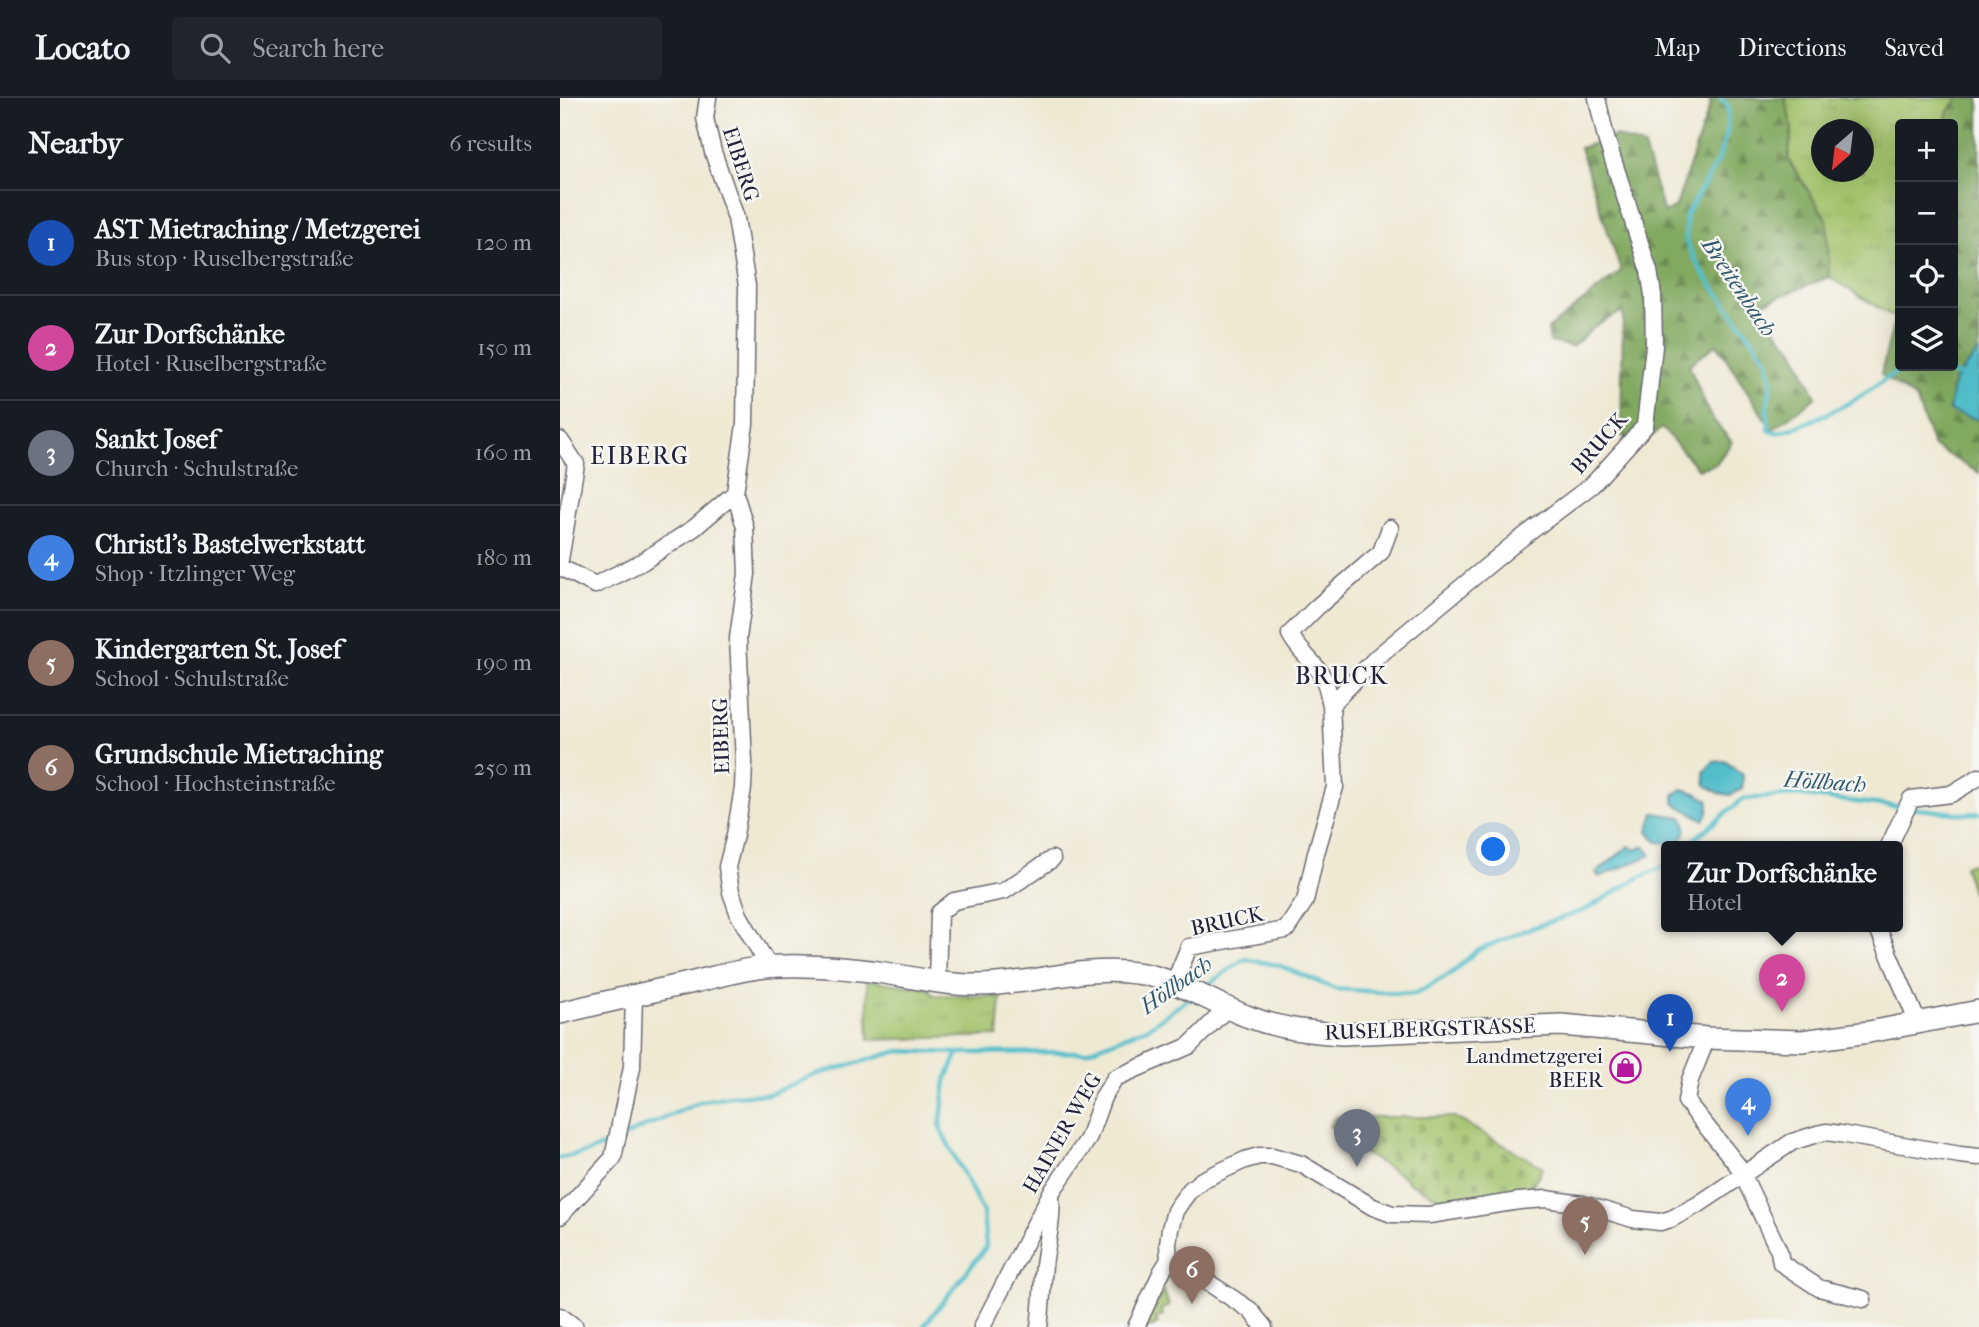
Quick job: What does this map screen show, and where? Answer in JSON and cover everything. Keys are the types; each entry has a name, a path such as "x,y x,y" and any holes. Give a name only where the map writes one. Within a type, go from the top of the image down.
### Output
{"main road":[{"name":"RUSELBERGSTRASSE","path":"560,1013 746,970 820,966 975,985 1003,985 1061,975 1113,971 1151,975 1271,1025 1342,1034 1561,1025 1707,1038 1802,1041 1979,1011"}],"street":[{"name":"EIBERG","path":"708,98 705,118 713,152 736,218 747,286 745,424 735,493 746,527 747,574 738,638 744,762 743,788 727,867 731,892 739,915 769,967"},
{"name":"BRUCK","path":"1331,705 1377,657 1516,543 1592,485 1645,426 1654,346 1653,295 1606,138 1597,98"},
{"path":"560,440 576,464 560,560"},
{"path":"560,567 595,585 642,562 694,528 735,493"},
{"name":"BRUCK","path":"1180,986 1189,947 1286,930 1305,901 1335,787 1331,705 1327,686 1320,673 1293,642 1290,634 1381,552 1390,528"},
{"path":"1891,841 1910,800 1951,794 1979,777"},
{"path":"937,982 939,913 954,901 1004,891 1052,859"},
{"path":"1880,932 1918,1023"},
{"path":"560,1216 613,1158 632,1068 634,995"},
{"name":"HAINER WEG","path":"982,1327 1051,1193 1088,1139 1103,1097 1115,1078 1189,1046 1227,1008"},
{"path":"1707,1038 1690,1080 1686,1101 1739,1167 1779,1251 1781,1263 1819,1288 1863,1299"},
{"path":"1136,1327 1169,1261 1168,1244 1175,1211 1190,1190 1216,1173 1259,1156 1272,1156 1301,1164 1382,1211 1410,1216 1546,1199 1583,1204 1633,1219 1660,1222 1699,1204 1792,1142 1808,1135 1826,1132 1979,1157"},
{"path":"1039,1327 1052,1212 1051,1193"},
{"path":"1169,1261 1250,1310 1265,1327"},
{"path":"560,1317 575,1327"}],"green space":[{"path":"1707,98 1785,98 1792,129 1788,160 1827,220 1829,277 1755,306 1794,350 1816,397 1772,430 1717,344 1689,365 1710,416 1732,442 1716,464 1698,469 1662,428 1635,449 1621,434 1623,311 1598,324 1572,347 1550,342 1548,329 1621,271 1580,148 1616,136 1644,147 1664,213 1676,206 1711,102"},
{"path":"1785,98 1959,98 1947,113 1946,119 1895,119 1895,318 1829,277 1827,220 1788,159 1792,129"},
{"path":"1959,98 1979,98 1979,351 1954,381 1949,410 1979,419 1979,473 1933,446 1916,399 1881,374 1895,317 1895,371 1958,371 1958,119 1946,119 1947,113"},
{"path":"1979,861 1979,913 1964,866"},
{"path":"867,980 930,989 933,995 1001,997 998,1036 869,1040"},
{"path":"1335,1117 1454,1117 1543,1167 1529,1191 1452,1205 1406,1181 1406,1178 1355,1148 1356,1142 1329,1126"},
{"path":"1164,1290 1169,1306 1161,1310 1163,1315 1156,1319 1158,1324 1144,1327"}],"water":[{"path":"1979,351 1979,419 1976,419 1949,411 1954,381"},
{"path":"1725,761 1743,775 1742,789 1730,795 1719,793 1706,785 1704,772 1713,762"},
{"path":"1682,789 1709,801 1704,820 1674,803 1674,795"},
{"path":"1654,813 1682,817 1685,824 1681,841 1657,842 1648,831"},
{"path":"1629,846 1636,850 1644,846 1651,855 1599,877 1596,873"}],"waterway":[{"name":"Breitenbach","path":"1720,98 1728,106 1727,133 1718,160 1686,215 1686,243 1702,272 1768,360 1771,382 1767,409 1769,430 1786,430 1820,417 1854,400 1899,371"},
{"name":"Breitenbach","path":"1943,371 1964,377"},
{"name":"Höllbach","path":"1692,841 1743,799 1794,795 1902,807"},
{"name":"Höllbach","path":"1911,808 1963,814 1979,813"},
{"name":"Höllbach","path":"1203,988 1244,959 1278,965 1335,989 1415,994 1453,972 1476,951 1523,931 1585,910 1640,877 1661,868"},
{"name":"Höllbach","path":"620,1138 700,1102 729,1096 769,1094 818,1074 899,1051 1085,1052 1149,1027 1191,997"},
{"path":"923,1327 986,1247 983,1212 940,1128 946,1080 958,1053"},
{"name":"Höllbach","path":"560,1158 588,1152 612,1142"}],"place":[{"name":"Zur Dorfschänke","path":"1782,1012"},
{"name":"AST Mietraching / Metzgerei","path":"1670,1052"},
{"name":"Landmetzgerei BEER","path":"1626,1068"},
{"name":"Christl's Bastelwerkstatt","path":"1748,1136"},
{"name":"Sankt Josef","path":"1357,1167"},
{"name":"Kindergarten St. Josef","path":"1585,1255"},
{"name":"Grundschule Mietraching","path":"1192,1304"}],"district":[{"name":"EIBERG","path":"640,456"},
{"name":"BRUCK","path":"1342,676"}]}
